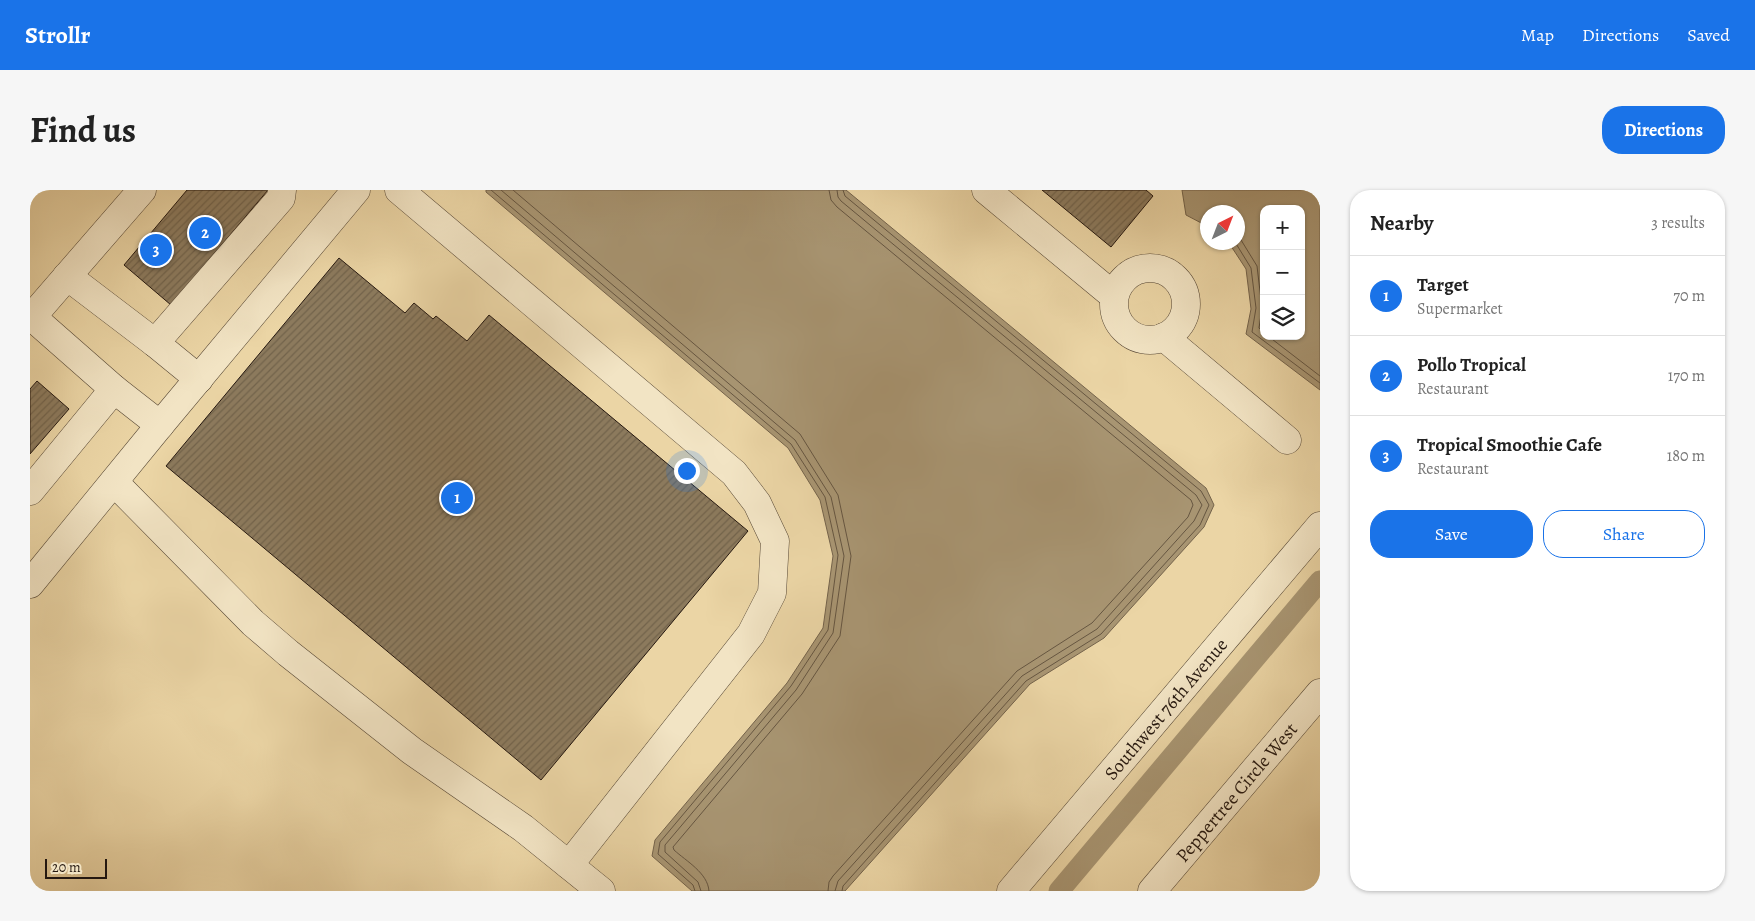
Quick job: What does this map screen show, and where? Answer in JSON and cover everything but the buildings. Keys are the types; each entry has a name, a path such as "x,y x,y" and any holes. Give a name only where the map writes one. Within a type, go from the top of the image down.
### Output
{"street":[{"path":"142,190 31,318 114,389 160,425"},
{"path":"155,343 282,198 282,190"},
{"path":"30,584 356,190"},
{"path":"986,190 1114,296"},
{"path":"403,191 734,473 757,503 775,541 772,593 751,634 569,865"},
{"path":"1150,267 1162,269 1173,276 1181,285 1186,296 1186,309 1182,321 1175,330 1164,337 1153,340 1142,339 1132,335 1123,328 1117,318 1114,308 1114,296 1119,285 1127,275 1138,269 1150,267"},
{"path":"67,276 155,343 199,380"},
{"path":"1164,337 1287,440"},
{"path":"30,491 114,389"},
{"path":"114,482 253,623 288,653 412,751 523,828 601,891"},
{"name":"Southwest 76th Avenue","path":"1011,891 1320,526"},
{"name":"Peppertree Circle West","path":"1152,891 1320,692"}],"water":[{"path":"486,190 846,190 1206,488 1214,505 1204,527 1104,638 1030,684 845,891 692,891 652,856 655,840 787,683 823,628 833,556 820,500 788,448 486,192"},
{"path":"1182,190 1320,190 1320,390 1246,334 1251,309 1246,269 1234,250 1245,250 1245,205 1200,205 1200,222 1186,215"}],"waterway":[{"path":"1059,891 1320,581"}],"place":[{"name":"Pollo Tropical","path":"205,233"},
{"name":"Tropical Smoothie Cafe","path":"156,250"},
{"name":"Target","path":"457,498"}]}
